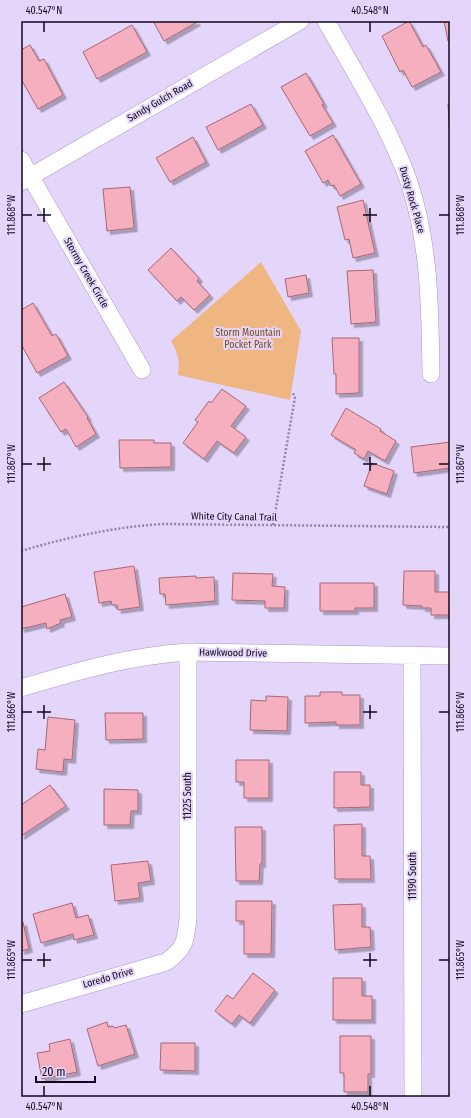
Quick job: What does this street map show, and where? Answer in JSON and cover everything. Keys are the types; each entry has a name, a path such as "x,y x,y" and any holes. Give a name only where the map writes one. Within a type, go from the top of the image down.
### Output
{"street":[{"name":"Sandy Gulch Road","path":"26,179 300,21"},
{"name":"Dusty Rock Place","path":"326,21 392,142 409,183 420,226 428,270 431,374"},
{"name":"Stormy Creek Circle","path":"21,160 26,179 142,370"},
{"name":"Hawkwood Drive","path":"21,688 122,660 155,654 188,652 450,656"},
{"name":"11225 South","path":"186,939 188,918 188,652"},
{"name":"11190 South","path":"412,655 413,1097"},
{"name":"Loredo Drive","path":"21,1004 166,962 182,948 186,939"}],"path":[{"path":"273,525 296,397 292,392"},
{"name":"White City Canal Trail","path":"21,551 88,533 138,525 450,527"}],"green space":[{"name":"Storm Mountain Pocket Park","path":"261,262 301,331 290,400 178,375 178,358 171,341"}],"building":[{"path":"153,21 196,21 197,22 164,41"},
{"path":"409,21 423,47 426,45 441,72 412,87 403,70 400,72 382,36"},
{"path":"444,21 450,21 450,40 448,41"},
{"path":"132,25 147,52 97,79 83,52"},
{"path":"30,45 39,61 44,59 63,95 38,109 21,79 21,50"},
{"path":"306,73 333,123 310,136 281,87"},
{"path":"251,104 263,125 218,150 206,127"},
{"path":"448,104 450,104 450,138"},
{"path":"333,135 361,184 340,196 334,185 331,186 328,180 323,183 305,151"},
{"path":"193,137 206,162 170,182 156,158"},
{"path":"130,187 134,228 107,231 103,189"},
{"path":"363,200 375,253 353,258 349,239 345,240 337,207"},
{"path":"171,248 199,278 197,281 210,295 194,310 181,297 177,301 148,270"},
{"path":"373,270 376,322 351,324 347,271"},
{"path":"306,275 309,293 288,297 285,279"},
{"path":"33,303 52,336 56,334 68,356 37,373 21,344 21,310"},
{"path":"332,338 359,338 359,393 336,394 336,374 334,374"},
{"path":"64,382 88,417 87,418 96,434 76,447 66,429 61,432 39,398"},
{"path":"222,389 246,406 231,426 246,437 234,453 217,441 204,459 183,443 198,422 195,420 209,401 211,403"},
{"path":"346,408 381,429 380,431 396,441 385,461 368,451 364,459 354,453 356,450 331,435"},
{"path":"119,440 154,440 154,443 171,443 171,467 120,468"},
{"path":"450,442 450,468 414,473 411,447"},
{"path":"372,463 394,471 387,494 364,486"},
{"path":"134,566 140,607 118,610 117,605 112,605 111,601 99,603 94,572"},
{"path":"404,571 435,571 435,592 450,592 450,615 431,615 431,608 403,605"},
{"path":"233,573 273,574 272,586 285,587 284,608 265,608 265,601 232,600"},
{"path":"196,576 196,578 214,577 215,601 166,605 165,594 160,594 159,578"},
{"path":"320,583 374,583 374,608 355,608 355,611 320,611"},
{"path":"65,594 72,617 60,620 61,623 47,629 46,623 21,629 21,607"},
{"path":"320,692 342,692 342,695 360,695 360,725 336,725 336,722 305,723 305,696 320,696"},
{"path":"266,696 288,697 287,731 250,730 251,700 266,701"},
{"path":"105,713 143,713 143,739 106,740"},
{"path":"48,717 75,720 72,760 64,759 63,772 36,769 38,749 45,750"},
{"path":"236,760 269,760 269,798 244,798 244,782 236,782"},
{"path":"334,772 361,772 361,785 370,785 370,807 334,808"},
{"path":"50,785 66,806 21,836 21,805"},
{"path":"104,789 138,790 138,811 131,811 130,825 104,825"},
{"path":"362,824 362,856 370,856 371,879 335,879 334,825"},
{"path":"235,827 262,827 262,864 260,864 259,881 236,881"},
{"path":"148,861 151,881 138,883 140,898 115,901 111,865"},
{"path":"236,901 272,901 271,954 244,954 244,921 236,921"},
{"path":"72,903 76,918 88,915 94,935 74,940 73,934 41,943 33,914"},
{"path":"362,904 362,927 370,927 371,947 335,950 333,905"},
{"path":"23,922 29,949 21,951 21,923"},
{"path":"253,973 275,990 250,1023 239,1015 232,1024 215,1011 227,995 233,999"},
{"path":"333,978 362,978 362,996 372,996 372,1020 333,1020"},
{"path":"107,1022 108,1027 113,1026 114,1028 126,1025 135,1054 98,1066 87,1029"},
{"path":"340,1036 371,1036 371,1074 368,1074 368,1092 344,1092 344,1073 340,1073"},
{"path":"70,1039 77,1072 42,1079 37,1053 50,1051 49,1044"},
{"path":"161,1043 195,1043 195,1071 160,1070"}]}
